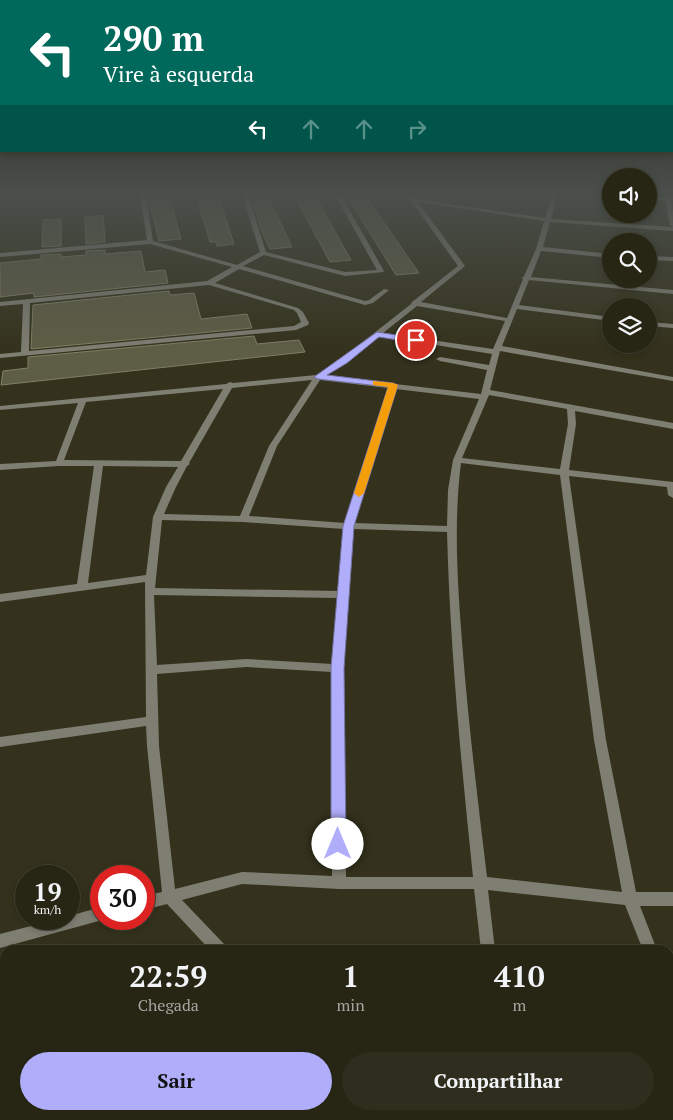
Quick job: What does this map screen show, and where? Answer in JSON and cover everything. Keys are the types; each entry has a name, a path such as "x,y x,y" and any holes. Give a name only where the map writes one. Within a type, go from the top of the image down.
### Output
{"street":[{"path":"0,256 94,247"},
{"path":"168,247 365,303 371,302 386,290"},
{"path":"261,247 263,253"},
{"path":"0,304 209,282 263,253 345,274 381,271 368,247"},
{"path":"243,519 273,446 318,377 344,361 462,266 448,247"},
{"path":"487,945 464,736 454,607 452,490 457,460 485,395 497,350 539,249 602,255"},
{"path":"657,259 673,260"},
{"path":"526,278 673,292"},
{"path":"0,356 296,328 305,323 300,312 296,309 209,282"},
{"path":"25,354 27,301"},
{"path":"414,304 510,320"},
{"path":"515,307 602,318"},
{"path":"657,325 673,326"},
{"path":"377,334 497,350 673,379"},
{"path":"440,359 492,368"},
{"path":"0,408 83,398 318,377 485,395 572,407 673,426"},
{"path":"215,945 169,896 153,746 149,591 158,517 171,487 186,464 230,384"},
{"path":"339,883 338,668 349,526 393,385"},
{"path":"59,463 83,398"},
{"path":"572,407 572,424 564,473 600,740 630,899 648,945"},
{"path":"457,460 672,484 673,495"},
{"path":"0,467 59,463 186,464"},
{"path":"82,587 99,464"},
{"path":"158,517 452,529"},
{"path":"0,598 150,578"},
{"path":"149,591 344,595"},
{"path":"152,670 246,663 338,668"},
{"path":"0,742 152,721"},
{"path":"155,900 242,878 339,883 479,883 630,899 673,899"},
{"path":"0,941 90,917"}],"building":[{"path":"269,247 289,247 270,249"},
{"path":"322,247 344,247 351,260 330,262"},
{"path":"379,247 401,247 419,273 396,275"},
{"path":"105,250 105,254 141,251 145,272 165,270 168,283 34,297 34,293 0,297 0,263 41,259 41,255 61,254 61,257 86,255 86,251"},
{"path":"169,291 170,295 194,293 201,319 247,314 252,328 31,349 33,305"},
{"path":"254,336 257,344 299,340 305,352 1,385 3,371 28,368 28,357"}],"slow traffic":[{"path":"359,493 393,385 376,383"}],"route":[{"path":"338,844 338,668 349,526 393,385 318,377 344,361 377,334 416,340"}]}
